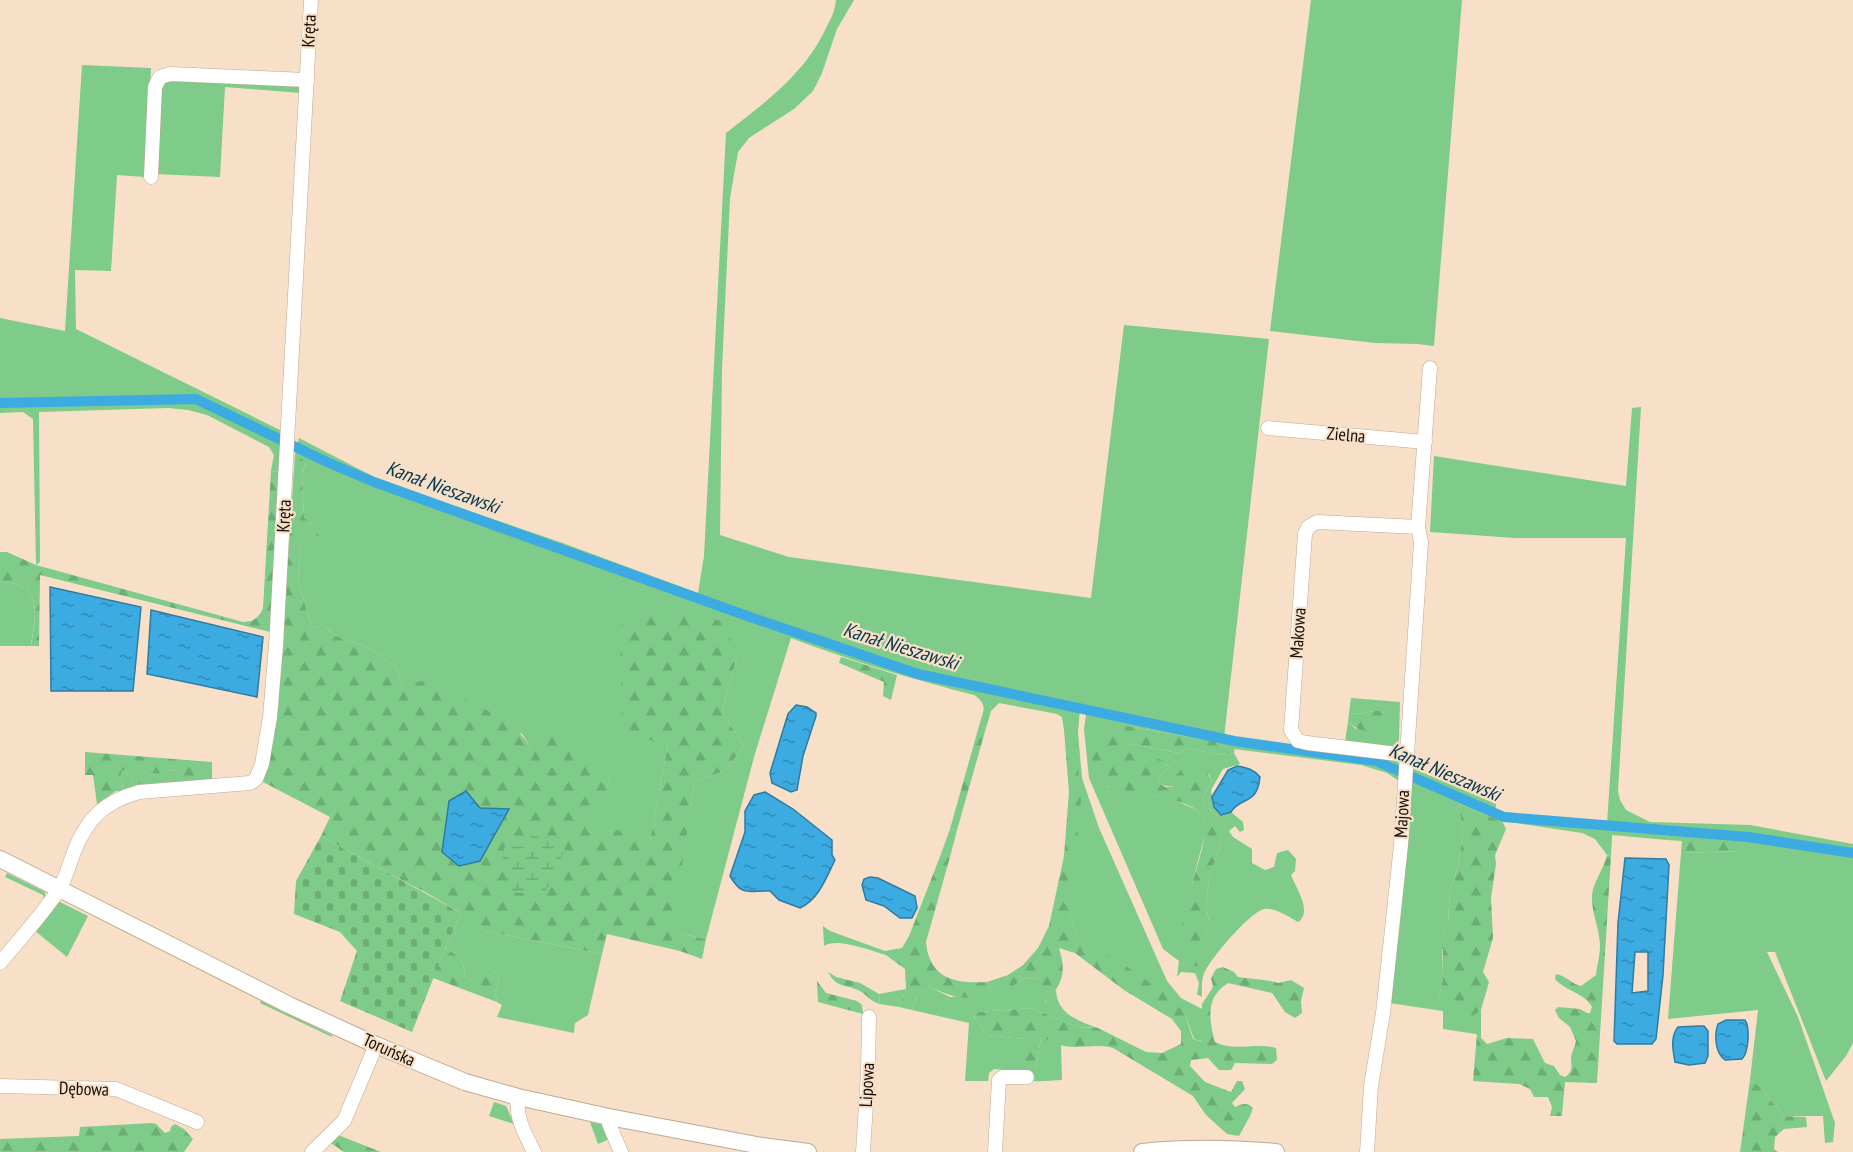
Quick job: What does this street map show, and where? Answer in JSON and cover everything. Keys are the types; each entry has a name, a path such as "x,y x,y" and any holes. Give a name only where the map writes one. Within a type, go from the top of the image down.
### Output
{"main road":[{"name":"Toruńska","path":"0,860 289,1005 465,1082 518,1097 609,1117 767,1147 808,1152"},
{"path":"1142,1152 1185,1148 1276,1152"}],"street":[{"name":"Kręta","path":"2,958 59,889 81,835 91,820 109,803 139,792 250,783 259,774 270,717 286,487 286,451 311,0"},
{"path":"151,177 155,87 160,76 171,74 307,80"},
{"name":"Majowa","path":"1366,1152 1371,1086 1383,1013 1397,885 1421,542 1418,527 1430,368"},
{"name":"Zielna","path":"1268,428 1425,442"},
{"name":"Makowa","path":"1405,768 1298,741 1291,730 1305,534 1308,527 1317,522 1418,527"},
{"name":"Lipowa","path":"863,1152 868,1072 868,1017"},
{"path":"312,1152 344,1121 376,1045"},
{"path":"995,1152 999,1080 1003,1077 1027,1077"},
{"name":"Dębowa","path":"0,1086 116,1089 197,1122"},
{"path":"518,1097 519,1119 534,1152"},
{"path":"609,1117 609,1124 621,1152"}],"green space":[{"path":"836,0 854,0 837,29 822,73 813,91 794,109 749,138 738,152 730,198 722,369 720,535 789,557 1091,598 1124,325 1269,339 1224,738 1396,758 1400,762 1399,781 1387,773 1361,765 1234,749 1235,745 1127,726 1106,786 1172,799 1195,809 1203,816 1206,830 1185,911 1183,935 1205,933 1209,921 1206,904 1210,875 1222,841 1219,817 1205,806 1203,797 1212,782 1209,774 1177,786 1164,786 1159,783 1158,777 1169,767 1162,761 1119,750 1133,744 1178,753 1189,748 1218,755 1234,753 1240,764 1223,769 1211,790 1214,807 1221,814 1231,812 1243,822 1244,830 1240,832 1235,826 1229,831 1233,837 1252,849 1252,863 1265,870 1274,867 1277,853 1288,850 1296,859 1295,871 1291,875 1304,906 1302,918 1298,922 1273,909 1264,909 1249,918 1207,967 1202,979 1202,997 1197,994 1199,983 1195,973 1181,972 1177,977 1179,961 1163,949 1089,778 1084,729 1087,709 1080,708 1078,733 1082,778 1099,828 1167,981 1181,998 1202,1009 1203,1042 1194,1039 1185,1014 1076,932 1069,914 1075,733 1064,730 1062,717 1057,714 999,703 991,711 986,728 979,726 983,705 974,695 882,669 791,638 754,757 706,939 683,934 672,925 695,781 725,771 744,746 722,712 737,657 668,744 650,842 595,823 609,780 533,751 522,734 403,686 396,668 372,649 336,636 323,625 312,628 298,580 301,544 318,536 313,525 304,519 302,476 306,463 295,454 299,438 382,481 560,542 698,593 704,556 726,133 784,86 808,58 832,16"},
{"path":"1311,0 1462,0 1434,346 1375,343 1270,331"},
{"path":"82,65 151,68 145,177 117,175 111,271 75,270 76,329 280,430 282,472 271,471 274,455 269,447 207,415 188,410 168,408 39,412 40,562 36,565 33,419 23,412 0,413 0,318 65,331"},
{"path":"167,79 299,83 301,93 225,87 220,177 155,174 161,87"},
{"path":"1641,407 1618,791 1620,800 1626,810 1650,822 1750,825 1853,844 1853,1043 1846,1056 1826,1081 1775,952 1767,952 1798,1017 1835,1123 1833,1142 1825,1143 1823,1116 1784,1116 1758,1085 1750,1080 1758,1010 1668,1019 1681,853 1742,851 1741,841 1668,834 1667,840 1612,835 1611,856 1607,855 1595,839 1582,833 1502,821 1458,804 1463,830 1458,867 1450,890 1448,923 1442,933 1443,979 1438,1001 1472,1017 1481,1010 1481,1038 1476,1034 1443,1029 1443,1011 1389,1003 1412,768 1496,804 1496,811 1607,824 1626,538 1515,538 1430,532 1434,456 1626,486 1632,408"},
{"path":"295,454 306,462 302,476 304,518 313,525 319,536 301,544 298,580 312,628 323,625 336,636 372,649 396,668 403,686 425,680 511,722 533,750 550,729 577,745 590,755 609,780 596,823 650,841 668,744 622,734 620,626 646,611 723,621 737,657 722,712 744,746 725,771 695,781 673,925 683,934 706,939 702,959 680,951 607,934 602,954 485,931 469,914 453,904 415,887 321,836 330,817 263,782 271,753 278,711"},
{"path":"271,471 282,472 270,632 40,575 39,646 31,646 34,602 24,588 0,582 0,552 7,552 36,565 243,622 255,619 263,608"},
{"path":"0,582 24,588 34,602 31,646 0,646"},
{"path":"841,657 897,675 891,700 883,696 884,682 839,663"},
{"path":"1351,698 1400,702 1399,740 1393,748 1345,741 1348,722 1356,729 1380,710 1358,714 1349,713"},
{"path":"1380,710 1388,716 1387,730 1366,732 1348,722 1349,713 1358,714"},
{"path":"979,726 986,728 957,830 950,829"},
{"path":"1127,726 1235,745 1234,753 1218,755 1189,748 1178,753 1133,744 1120,750 1162,760 1169,767 1158,777 1159,783 1165,787 1173,787 1176,775 1185,766 1202,769 1212,782 1203,797 1205,806 1225,822 1222,841 1210,875 1206,904 1209,921 1205,933 1210,939 1208,953 1202,967 1195,966 1188,952 1183,936 1183,923 1204,839 1205,826 1202,816 1196,809 1173,800 1107,786 1093,775 1089,759 1093,748 1102,746 1104,732 1117,736"},
{"path":"1064,730 1075,732 1081,801 1069,914 1076,932 1178,1002 1185,1014 1193,1039 1202,1042 1202,1004 1213,987 1211,978 1216,969 1223,967 1234,972 1238,977 1278,983 1291,980 1304,988 1301,1001 1302,1013 1295,1018 1285,1012 1272,993 1228,983 1215,995 1210,1017 1215,1042 1237,1047 1276,1048 1277,1060 1272,1064 1235,1063 1231,1070 1219,1070 1208,1058 1191,1060 1190,1066 1205,1082 1231,1092 1237,1081 1242,1081 1245,1089 1232,1103 1235,1107 1244,1104 1253,1108 1239,1136 1227,1134 1206,1115 1193,1096 1113,1048 1064,1046 1041,1038 1036,1067 1025,1062 1025,1039 987,1035 973,1016 978,1012 1031,1008 1078,1027 1098,1028 1146,1052 1162,1053 1181,1044 1181,1031 1172,1019 1124,990 1075,953 1059,948 1063,965 1062,977 1047,1003 1038,988 1039,979 1025,978 1013,986 1006,986 1004,981 1038,948 1049,926 1064,856 1069,792"},
{"path":"85,752 212,762 212,780 172,785 167,783 168,780 177,777 177,771 168,769 161,773 147,771 140,773 142,782 139,784 133,782 125,770 121,771 123,791 116,791 97,804 93,775 85,775"},
{"path":"168,769 177,771 177,777 172,785 123,791 121,771 125,770 133,782 141,779 140,773"},
{"path":"1458,804 1502,821 1506,829 1495,855 1496,864 1491,898 1493,938 1483,972 1489,982 1481,1010 1472,1017 1444,1007 1438,1001 1443,979 1443,949 1434,942 1436,934 1442,933 1448,923 1450,890 1458,867 1463,830"},
{"path":"950,829 957,830 950,857 941,854"},
{"path":"1668,834 1741,841 1743,851 1681,853 1682,841 1667,840"},
{"path":"321,836 461,913 412,1032 340,1001 357,951 340,932 294,914 296,881"},
{"path":"532,836 560,839 565,849 545,893 509,893 511,886 503,867 505,846 520,847"},
{"path":"941,854 950,857 926,942 928,954 932,964 946,977 965,982 987,982 991,993 967,998 930,987 917,996 912,1010 899,1007 906,989 905,969 886,955 885,951 902,948 909,936"},
{"path":"1607,855 1611,856 1597,1083 1565,1082 1562,1116 1550,1116 1552,1107 1548,1097 1534,1097 1530,1089 1519,1084 1473,1081 1477,1034 1487,1044 1507,1038 1533,1039 1545,1063 1554,1066 1560,1075 1565,1077 1570,1073 1571,1057 1576,1041 1570,1027 1559,1018 1555,1010 1558,1007 1580,1009 1590,1013 1592,1007 1585,998 1555,979 1556,974 1560,975 1581,986 1596,975 1600,946 1592,895"},
{"path":"7,873 45,892 45,900 43,895 5,877"},
{"path":"418,888 472,915 485,931 602,954 588,1015 575,1023 574,1033 497,1017 502,1005 497,1002 495,992 499,977 494,971 476,985 465,975 460,958 445,949 461,913"},
{"path":"58,901 88,916 67,957 34,930"},
{"path":"823,926 830,931 885,951 886,955 845,944 824,946"},
{"path":"445,949 460,958 465,975 476,985 483,974 494,971 499,977 495,992 497,1002 433,978"},
{"path":"828,972 836,977 860,983 879,994 880,1004 860,991 839,984"},
{"path":"1008,975 1004,981 1013,986 1025,978 1039,979 1046,1003 1056,990 1057,998 1064,1011 1098,1028 1078,1027 1031,1008 978,1012 973,1016 987,1035 1025,1039 1026,1062 1036,1067 1041,1038 1051,1039 1061,1045 1062,1080 1023,1080 1009,1075 1004,1070 994,1069 989,1073 988,1081 965,1081 969,1023 912,1010 917,996 930,987 950,997 991,993 987,982"},
{"path":"817,981 826,993 857,1001 862,1005 863,1014 818,1002"},
{"path":"906,989 899,1007 880,1004 879,994"},
{"path":"261,1001 332,1035 332,1037 260,1003"},
{"path":"1750,1080 1758,1085 1784,1116 1806,1117 1807,1127 1784,1129 1775,1137 1774,1149 1778,1152 1740,1152"},
{"path":"494,1102 506,1106 514,1124 489,1116"},
{"path":"590,1122 604,1125 612,1138 598,1144"},
{"path":"152,1123 165,1133 170,1131 175,1124 184,1129 193,1139 184,1152 0,1152 0,1139 79,1136 80,1127"},
{"path":"338,1135 381,1152 344,1152 331,1143"}],"water":[{"path":"50,587 141,607 133,691 51,691"},
{"path":"151,610 263,637 257,697 147,674"},
{"path":"796,705 807,707 816,713 816,716 803,756 797,790 791,792 772,783 770,773 788,714"},
{"path":"1237,766 1250,769 1257,774 1260,777 1258,786 1252,797 1239,804 1231,812 1221,815 1214,807 1212,797 1228,770"},
{"path":"466,791 480,808 509,809 480,861 459,866 442,852 449,801"},
{"path":"765,792 793,809 832,840 832,855 835,860 817,894 800,908 779,900 770,891 743,890 730,876 745,832 745,811 754,795"},
{"path":"1625,858 1666,859 1669,865 1663,975 1656,1039 1652,1044 1617,1044 1614,1041 1618,923","holes":["1635,952 1648,952 1648,991 1632,993"]},
{"path":"878,878 915,896 917,908 912,918 900,918 884,906 866,900 862,885 864,879"},
{"path":"1726,1020 1745,1020 1748,1040 1744,1056 1742,1059 1725,1060 1716,1044 1718,1024"},
{"path":"1704,1026 1708,1031 1708,1056 1705,1063 1689,1065 1675,1062 1673,1039 1678,1027"}],"waterway":[{"name":"Kanał Nieszawski","path":"0,403 196,399 374,482 750,617 918,674 1234,741 1376,761 1504,817 1748,837 1853,853"}]}
